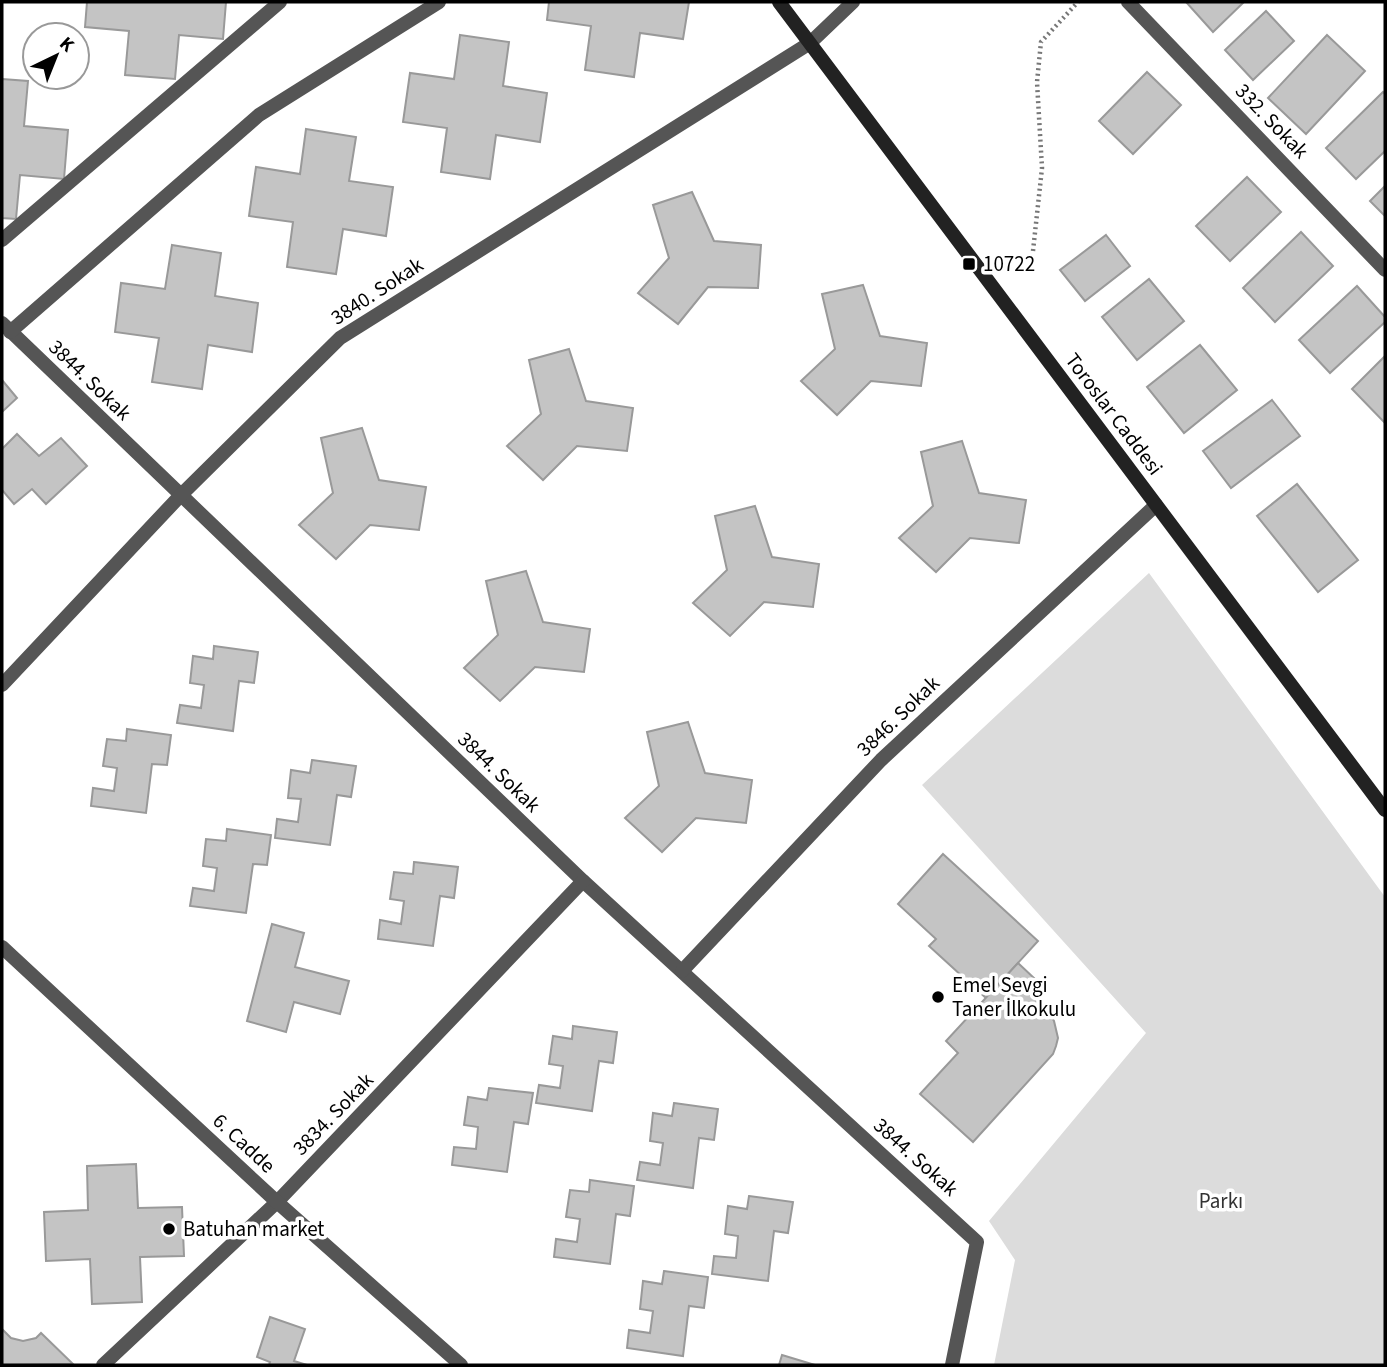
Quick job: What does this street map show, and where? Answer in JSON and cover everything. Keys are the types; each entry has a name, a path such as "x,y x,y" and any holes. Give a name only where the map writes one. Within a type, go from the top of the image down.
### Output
{"main road":[{"name":"Toroslar Caddesi","path":"779,2 1156,505 1383,802"},
{"name":"Toroslar Caddesi","path":"790,2 810,43"}],"street":[{"path":"2,240 280,2"},
{"path":"6,328 258,115 439,2"},
{"name":"3840. Sokak","path":"2,685 180,496 340,338 810,43 853,2"},
{"name":"332. Sokak","path":"1128,2 1385,270"},
{"name":"3844. Sokak","path":"6,328 583,881 977,1242 952,1365"},
{"name":"3846. Sokak","path":"682,971 881,760 1156,505"},
{"name":"3834. Sokak","path":"103,1365 277,1202 583,881"},
{"name":"6. Cadde","path":"2,947 277,1202 461,1365"}],"path":[{"path":"1032,251 1042,168 1037,82 1041,41 1077,2"}],"green space":[{"name":"Parkı","path":"1149,573 1385,897 1385,1365 994,1365 1015,1260 989,1221 1146,1033 922,785"}],"building":[{"path":"87,2 226,2 223,39 179,35 175,79 125,75 129,31 91,28 91,21 85,21"},
{"path":"549,2 689,2 683,39 640,33 634,77 585,70 591,26 547,20"},
{"path":"1186,2 1244,2 1213,32"},
{"path":"1266,11 1294,41 1253,80 1225,50"},
{"path":"460,35 509,42 503,86 547,93 540,142 496,135 490,179 441,172 447,128 403,122 410,73 454,79"},
{"path":"1327,35 1365,71 1306,134 1268,98"},
{"path":"1147,72 1181,105 1133,154 1099,121"},
{"path":"2,79 21,80 21,91 27,91 24,126 68,130 64,179 20,175 16,219 2,218"},
{"path":"1383,92 1385,151 1356,179 1326,148"},
{"path":"306,129 356,137 349,181 393,187 386,236 343,229 336,274 287,267 293,222 249,216 256,167 300,174"},
{"path":"1247,177 1281,212 1230,261 1196,226"},
{"path":"1385,186 1385,216 1370,201"},
{"path":"692,192 714,241 761,245 758,288 708,287 678,324 638,293 669,258 653,205"},
{"path":"1301,232 1333,266 1275,322 1243,288"},
{"path":"1106,235 1130,266 1085,301 1060,270"},
{"path":"172,245 221,253 215,296 258,303 252,352 208,345 202,389 152,382 159,338 115,332 121,283 165,289"},
{"path":"1149,279 1184,321 1137,360 1102,317"},
{"path":"863,285 880,336 927,343 921,386 871,381 837,415 801,381 835,349 822,294"},
{"path":"1357,286 1385,317 1385,322 1330,373 1299,340"},
{"path":"1200,345 1237,390 1184,433 1147,387"},
{"path":"569,349 586,401 633,408 627,451 577,446 543,480 507,446 541,414 529,360"},
{"path":"1385,356 1385,423 1352,389"},
{"path":"2,380 17,398 2,412"},
{"path":"1272,400 1300,436 1231,488 1203,451"},
{"path":"362,428 379,480 426,487 419,530 370,525 336,559 299,525 333,493 321,438"},
{"path":"17,434 39,456 61,438 87,466 46,504 32,489 14,504 2,490 2,449"},
{"path":"962,441 979,493 1026,500 1019,543 970,538 936,572 899,538 933,506 921,452"},
{"path":"1297,484 1358,560 1318,592 1257,516"},
{"path":"755,506 772,557 819,564 813,607 764,602 730,636 693,603 727,570 715,516"},
{"path":"526,571 543,622 590,629 584,672 535,667 500,701 464,668 498,635 486,581"},
{"path":"214,646 258,652 254,683 239,681 233,731 177,723 180,705 201,708 204,685 190,683 193,656 213,659"},
{"path":"688,722 705,773 752,780 746,823 696,818 662,852 625,818 659,786 647,732"},
{"path":"127,729 171,735 167,765 152,764 146,813 91,806 93,788 114,791 117,768 103,766 107,739 126,741"},
{"path":"312,760 356,766 351,797 337,795 330,845 275,838 277,819 298,822 301,799 288,798 291,770 310,773"},
{"path":"227,829 271,835 267,865 253,864 246,913 190,906 193,888 214,891 217,868 203,866 206,839 226,841"},
{"path":"943,854 1038,941 986,998 929,946 936,939 898,904"},
{"path":"414,862 458,867 454,898 440,896 433,946 378,939 380,920 401,924 404,901 390,899 394,872 413,874"},
{"path":"272,924 304,933 295,967 349,981 340,1014 294,1002 286,1032 247,1021"},
{"path":"1018,963 1034,978 1024,989 1054,1021 1058,1038 1056,1046 1053,1054 973,1142 920,1094 958,1053 946,1041"},
{"path":"573,1026 617,1032 613,1063 599,1061 592,1111 536,1103 539,1085 560,1088 563,1066 549,1064 553,1036 572,1039"},
{"path":"489,1088 533,1093 528,1124 514,1122 507,1172 452,1165 454,1147 476,1149 478,1127 464,1125 468,1097 487,1100"},
{"path":"674,1103 718,1109 714,1140 699,1138 693,1188 637,1180 640,1162 660,1165 663,1143 650,1141 653,1113 672,1116"},
{"path":"136,1164 138,1208 182,1207 184,1256 140,1257 142,1302 92,1304 90,1259 46,1261 44,1212 88,1210 87,1166"},
{"path":"590,1180 634,1186 630,1216 616,1214 610,1264 554,1257 556,1239 577,1242 580,1219 566,1217 570,1190 589,1192"},
{"path":"749,1196 793,1202 788,1233 774,1231 768,1281 712,1274 714,1256 736,1258 738,1236 725,1234 728,1206 747,1209"},
{"path":"664,1271 708,1277 704,1308 689,1306 683,1356 627,1348 629,1330 650,1333 653,1311 640,1309 643,1281 662,1284"},
{"path":"270,1317 305,1329 294,1361 307,1365 269,1365 270,1362 257,1357"},
{"path":"2,1329 11,1338 23,1341 36,1338 41,1333 73,1364 2,1365"},
{"path":"782,1355 815,1365 779,1365"}],"place":[{"name":"10722","path":"969,264"},
{"name":"Emel Sevgi Taner İlkokulu","path":"938,997"},
{"name":"Batuhan market","path":"169,1229"}]}
